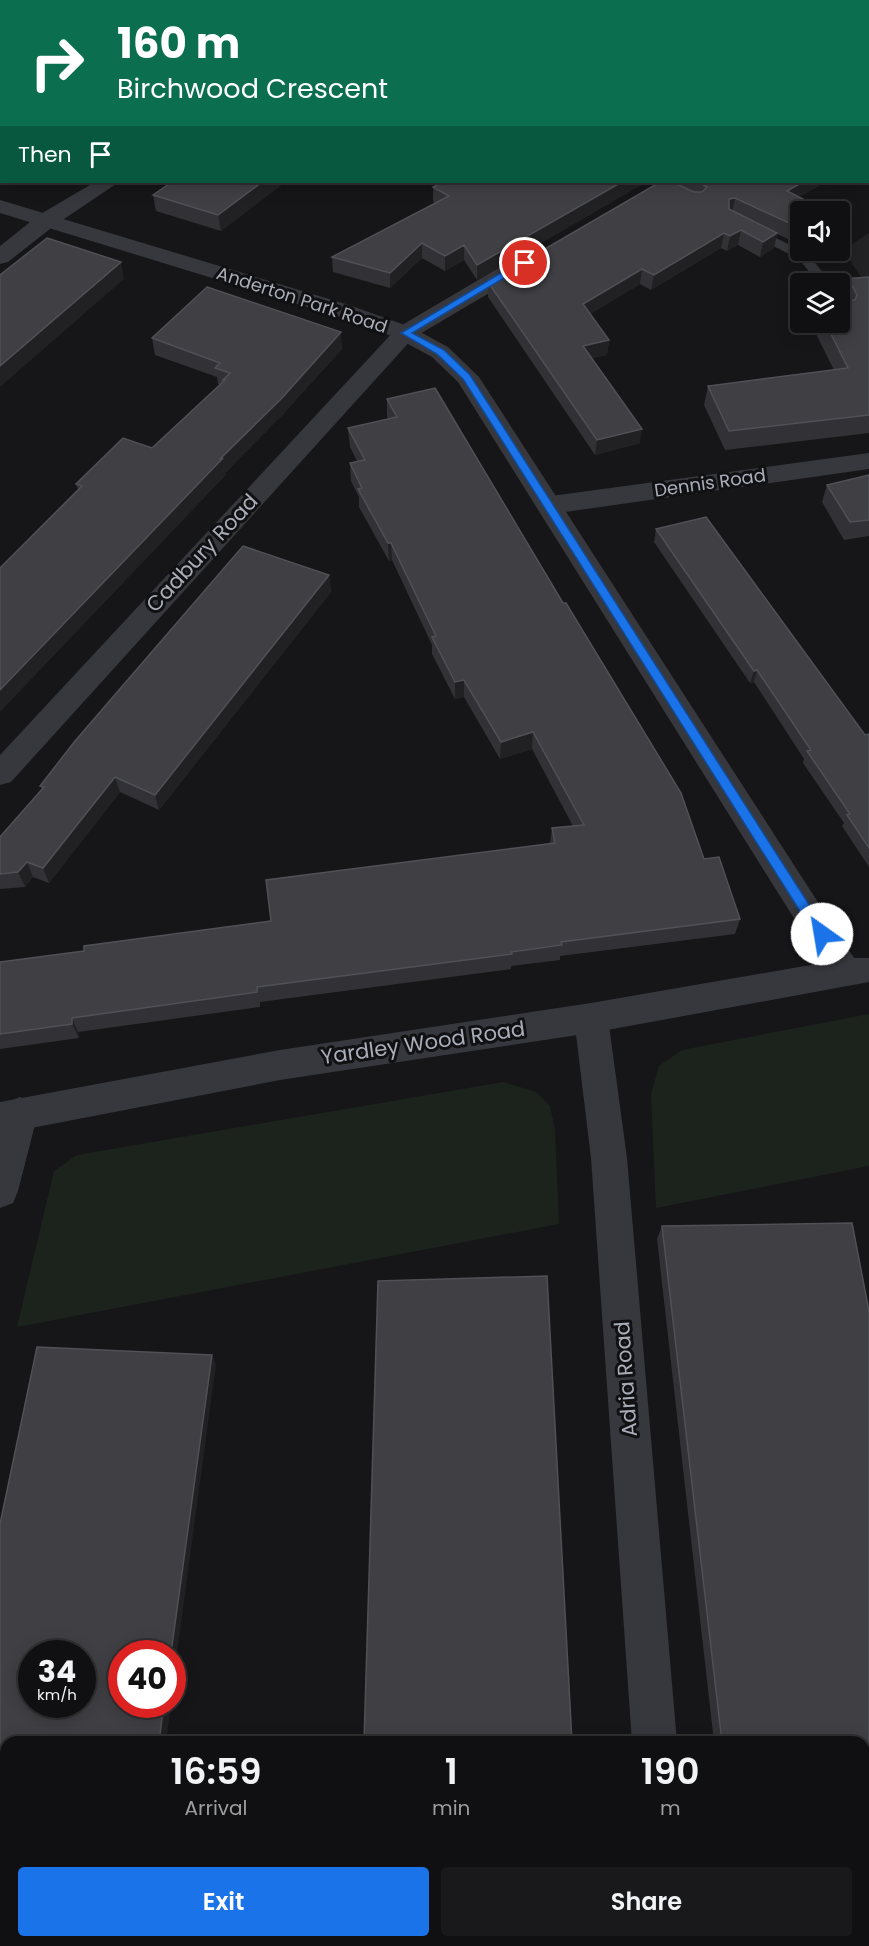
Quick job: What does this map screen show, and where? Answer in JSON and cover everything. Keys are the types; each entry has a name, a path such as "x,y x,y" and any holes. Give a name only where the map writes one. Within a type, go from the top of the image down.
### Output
{"street":[{"path":"0,257 47,220 107,183"},
{"name":"Anderton Park Road","path":"0,206 341,310 405,333 440,352 467,377 858,972"},
{"name":"Cadbury Road","path":"0,774 405,333 545,251"},
{"name":"Dennis Road","path":"550,505 869,461"},
{"name":"Yardley Wood Road","path":"10,1115 280,1065 591,1018 858,972"},
{"name":"Adria Road","path":"591,1018 609,1158 655,1736"},
{"path":"0,1191 10,1115"}],"lane":[{"path":"741,224 804,255 816,265 820,273"}],"shaded area":[{"path":"869,233 869,289 850,260 850,245"},
{"path":"869,1014 869,1166 656,1208 651,1094 659,1066 682,1050"},
{"path":"503,1082 536,1092 550,1106 555,1130 559,1224 17,1327 54,1171 77,1155"}],"building":[{"path":"171,183 261,183 218,215 153,195"},
{"path":"442,183 620,183 477,265 464,245 445,256 422,243 390,273 332,257 449,196 433,187"},
{"path":"658,183 674,183 694,192 702,192 707,187 700,183 801,183 787,191 807,201 790,201 790,224 735,198 729,199 729,209 777,233 763,242 741,230 730,236 724,233 654,275 642,269 583,304 609,340 583,346 642,429 597,440 488,282"},
{"path":"47,238 121,262 0,366 0,275"},
{"path":"869,277 869,415 729,431 708,386 848,368 830,333 850,333 850,300 855,300 857,295 850,286 850,278"},
{"path":"207,287 341,332 282,398 220,459 223,458 0,690 0,568 82,486 76,484 123,438 152,448 230,373 215,368 220,363 152,338"},
{"path":"435,388 563,603 566,603 681,793 704,859 719,857 740,919 561,942 562,945 511,952 512,954 257,987 257,992 72,1018 72,1024 0,1034 0,962 84,951 84,946 271,921 266,880 555,843 552,828 584,825 533,732 501,742 464,680 455,682 432,637 436,636 391,543 388,543 358,489 362,488 350,463 365,460 348,428 397,417 387,399"},
{"path":"869,475 869,520 850,522 827,485"},
{"path":"706,517 865,735 869,734 869,848 847,815 850,814 807,751 811,750 656,529"},
{"path":"243,546 329,575 155,795 115,777 43,868 27,862 18,872 0,874 0,837 44,787 40,786 75,741"},
{"path":"852,1223 869,1311 869,1736 721,1736 662,1226"},
{"path":"547,1276 572,1736 364,1736 378,1281"},
{"path":"37,1347 212,1355 173,1640 108,1640 108,1718 162,1718 160,1736 0,1736 0,1524"}],"route":[{"path":"525,263 405,333 440,352 467,377 822,934"}]}
